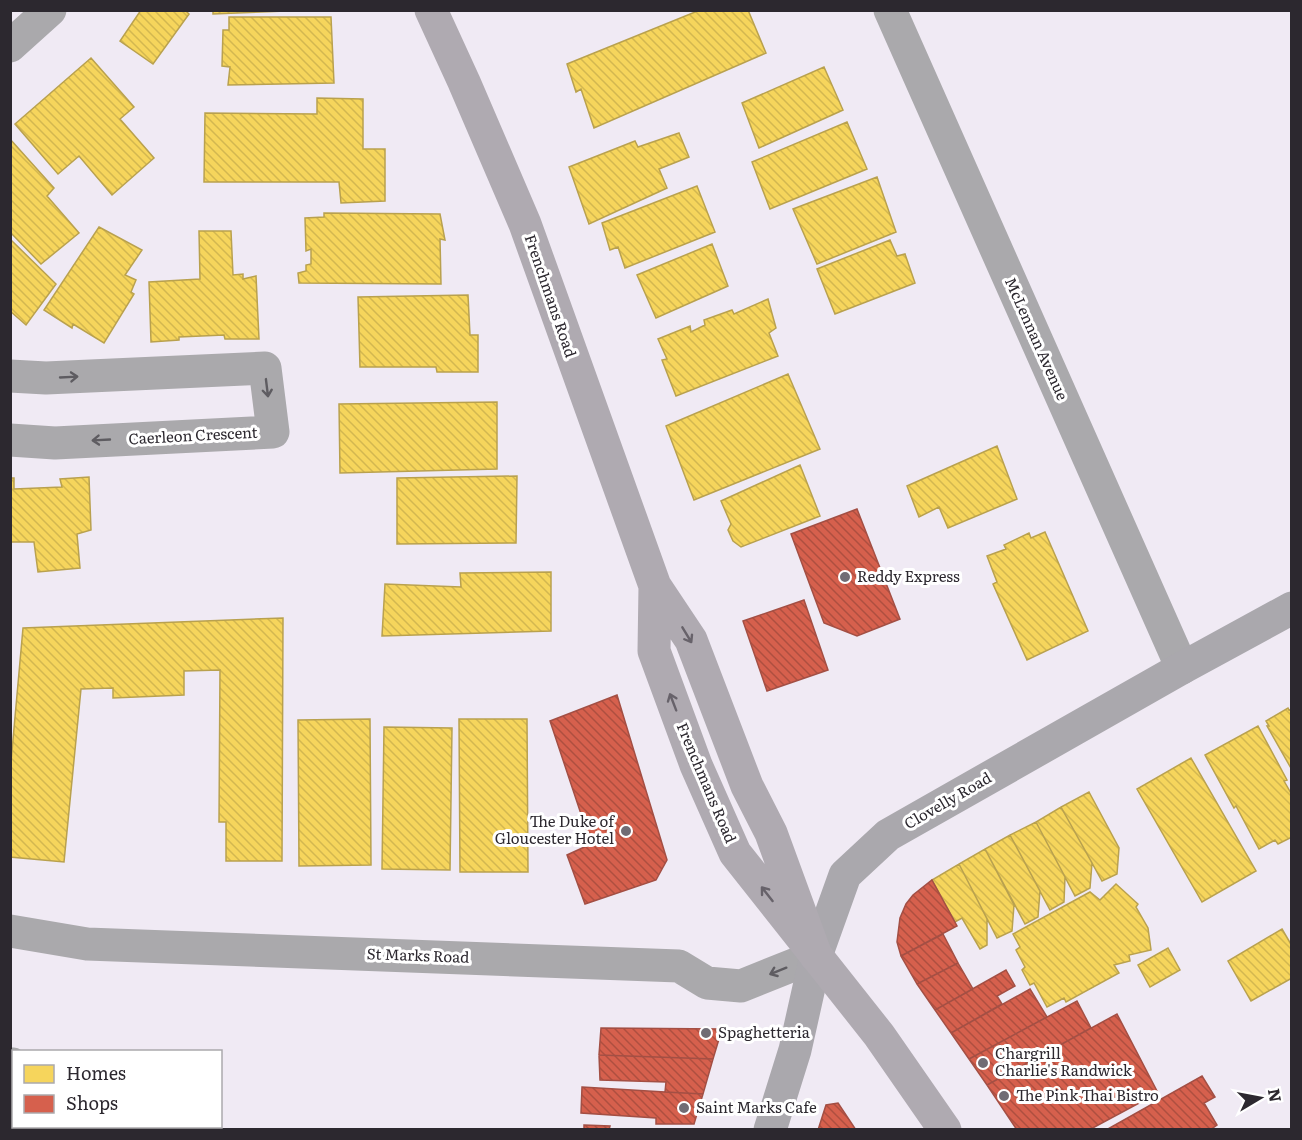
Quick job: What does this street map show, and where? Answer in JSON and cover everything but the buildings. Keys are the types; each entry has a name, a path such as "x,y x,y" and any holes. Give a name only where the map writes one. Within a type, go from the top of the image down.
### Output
{"main road":[{"name":"Frenchmans Road","path":"431,10 525,224 655,586 691,640 747,786 771,833 816,956 879,1035 945,1130"}],"street":[{"path":"10,46 50,10"},
{"name":"McLennan Avenue","path":"890,10 1182,668"},
{"name":"Caerleon Crescent","path":"10,376 46,378 265,368 273,432 55,443 10,440"},
{"name":"Clovelly Road","path":"770,1130 795,1050 816,956 845,875 888,835 1292,608"},
{"name":"St Marks Road","path":"10,931 87,944 679,966 707,983 741,986 816,956"}],"place":[{"name":"Reddy Express","path":"845,577"},
{"name":"The Duke of Gloucester Hotel","path":"626,831"},
{"name":"Spaghetteria","path":"706,1033"},
{"name":"Chargrill Charlie's Randwick","path":"983,1063"},
{"name":"The Pink Thai Bistro","path":"1004,1096"},
{"name":"Saint Marks Cafe","path":"684,1108"}]}
